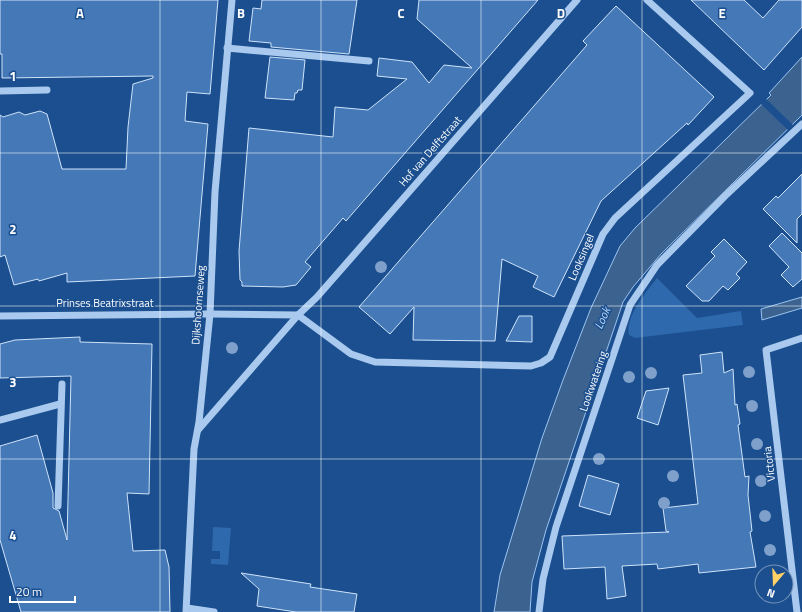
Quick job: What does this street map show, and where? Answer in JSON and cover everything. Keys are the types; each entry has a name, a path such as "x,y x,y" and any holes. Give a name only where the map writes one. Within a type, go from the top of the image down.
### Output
{"street":[{"name":"Dijkshoornseweg","path":"187,610 194,449 198,430 210,314 215,192 232,0"},
{"name":"Hof van Delftstraat","path":"198,430 298,315 317,297 577,0"},
{"name":"Looksingel","path":"298,315 351,354 375,362 531,366 541,363 550,357 603,234 615,218 750,93 647,0"},
{"path":"227,48 369,61"},
{"path":"0,91 47,90"},
{"name":"Lookwatering","path":"539,612 542,579 556,527 630,305 657,265 725,196 802,124"},
{"path":"210,314 298,315"},
{"name":"Prinses Beatrixstraat","path":"0,316 210,314"},
{"name":"Victoria","path":"797,612 766,350 802,338"},
{"path":"58,506 60,404 62,384"},
{"path":"0,420 60,404"},
{"path":"187,610 214,612"}],"shaded area":[{"path":"657,278 697,318 741,311 743,325 635,338 629,335 630,320 633,313 642,297"},
{"path":"213,527 231,528 228,565 211,564 211,559 220,559 220,551 212,551"}],"water":[{"name":"Look","path":"802,57 802,115 661,254 633,287 623,302 546,530 532,582 530,612 494,612 500,575 542,438 591,308 620,246 635,228 771,95 769,93"},
{"path":"802,297 802,308 762,320 761,309"}],"pier":[{"path":"765,98 794,126 789,131 760,103"}],"building":[{"path":"0,0 218,0 210,94 187,92 185,121 208,124 195,276 67,282 67,273 39,281 38,279 14,285 5,255 0,257 0,115 3,117 19,112 25,115 40,111 47,114 62,169 126,169 128,127 133,84 153,78 153,76 2,78 2,54 0,54"},
{"path":"262,0 357,0 349,54 271,47 271,43 249,41 253,8 261,9"},
{"path":"419,0 538,0 346,221 343,218 305,262 311,267 296,285 283,287 242,286 242,282 240,280 239,251 249,128 333,137 335,107 368,110 407,79 377,76 379,58 412,62 429,83 444,65 472,68 417,19"},
{"path":"691,0 744,0 763,18 779,0 802,0 802,27 764,70"},
{"path":"616,6 714,97 688,125 687,123 601,201 554,297 533,287 538,276 502,259 495,341 413,340 414,307 390,334 359,307 587,45 583,41"},
{"path":"270,57 305,60 302,90 298,90 297,93 295,93 294,100 265,98"},
{"path":"802,174 802,214 797,219 797,243 763,209 776,196 778,198"},
{"path":"782,233 802,253 802,279 793,287 781,275 789,267 769,246"},
{"path":"724,239 747,262 736,274 740,278 728,290 723,286 709,301 702,301 686,286 715,256 711,252"},
{"path":"519,316 532,316 532,342 506,341"},
{"path":"80,337 80,342 152,344 149,494 127,493 133,551 165,550 169,567 170,612 21,612 0,540 0,446 37,435 53,493 53,508 59,511 67,540 71,376 0,378 0,344 15,340"},
{"path":"722,352 724,373 733,369 735,405 737,404 740,424 738,425 745,477 749,476 748,495 752,531 750,532 755,564 754,564 754,567 699,573 698,564 658,569 657,564 622,566 626,596 607,599 605,567 564,569 562,536 669,532 666,531 663,508 698,504 683,375 702,373 700,355"},
{"path":"669,388 658,425 637,418 646,391"},
{"path":"588,475 619,484 610,515 579,506"},
{"path":"241,573 311,584 310,587 357,594 354,612 296,612 257,606 259,589"}]}
